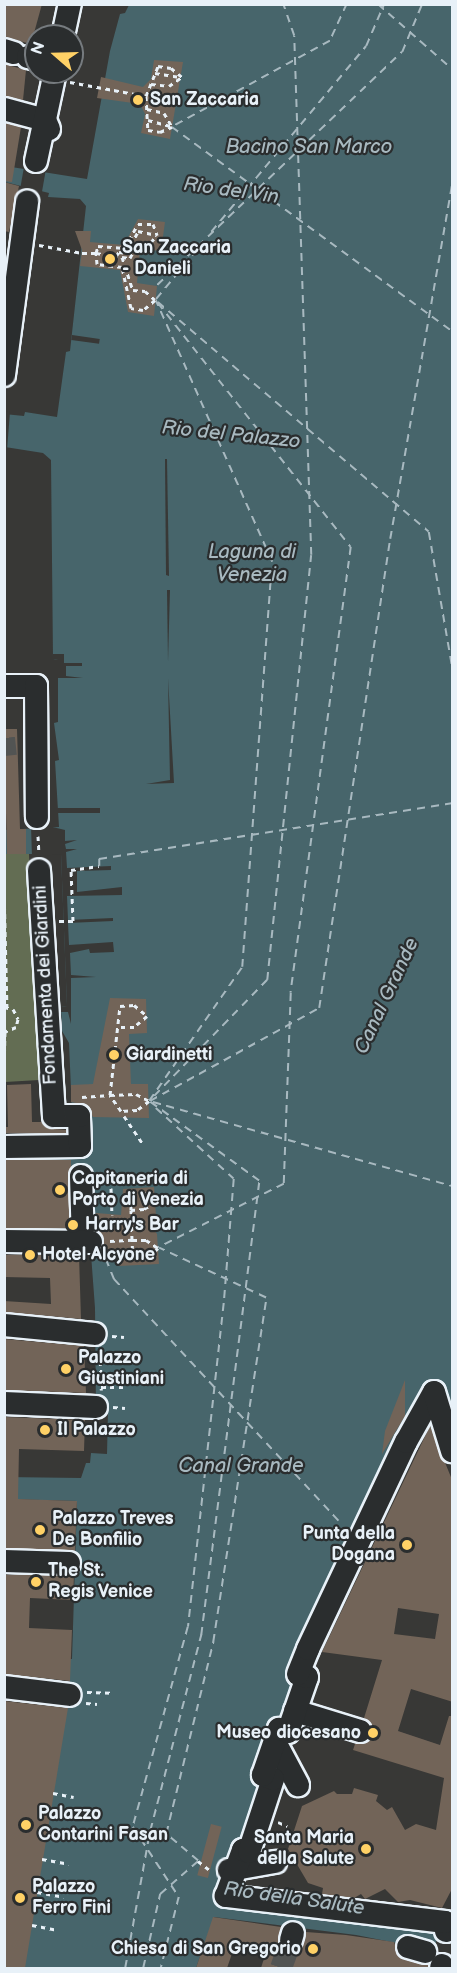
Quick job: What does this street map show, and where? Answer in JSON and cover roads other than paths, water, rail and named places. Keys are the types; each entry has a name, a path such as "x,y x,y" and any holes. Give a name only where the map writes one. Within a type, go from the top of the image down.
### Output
{"street":[{"path":"66,24 70,4"},
{"path":"36,161 47,125 53,84"},
{"path":"4,109 47,125"},
{"path":"5,375 7,332 18,248 27,202"},
{"path":"4,686 36,686 27,737 37,817"},
{"name":"Fondamenta dei Giardini","path":"4,1147 80,1146 63,1117 42,921 39,870"},
{"path":"4,1241 87,1233 81,1176"},
{"path":"4,1325 98,1339"},
{"path":"4,1403 99,1397"},
{"path":"436,1425 308,1649 298,1674 307,1677 288,1732 279,1729 263,1775 273,1779 274,1821 249,1852 243,1850 233,1869 226,1896 347,1913 445,1922 446,1931"},
{"path":"4,1561 69,1563"},
{"path":"4,1687 70,1695"},
{"path":"295,1711 360,1731"},
{"path":"274,1742 298,1785"},
{"path":"233,1869 275,1862"}],"water":[{"name":"Laguna di Venezia","path":"129,5 452,5 452,1438 441,1390 301,1679 221,1899 452,1931 452,1954 356,1935 214,1917 196,1968 25,1968 23,1962 69,1697 70,1679 62,1679 63,1659 72,1659 77,1501 5,1499 5,1477 81,1478 86,1463 90,1463 91,1453 107,1454 108,1411 96,1410 95,1308 91,1254 85,1254 86,1166 5,1165 5,1149 85,1147 72,1113 69,1043 62,1031 61,1007 67,1006 61,854 5,854 4,830 59,827 55,761 59,760 54,723 58,722 58,660 53,659 51,460 43,453 5,447 4,414 24,416 25,412 57,417 66,352 70,351 86,206 80,199 48,197 49,193 5,182 5,166 87,179 110,51 120,14 125,13"}],"tunnel":[{"path":"4,738 6,756"},
{"path":"281,1968 291,1940"}],"place":[{"name":"San Zaccaria","path":"138,100"},
{"name":"San Zaccaria - Danieli","path":"110,259"},
{"name":"Giardinetti","path":"114,1055"},
{"name":"Capitaneria di Porto di Venezia","path":"60,1190"},
{"name":"Harry's Bar","path":"73,1225"},
{"name":"Hotel Alcyone","path":"30,1255"},
{"name":"Palazzo Giustiniani","path":"66,1369"},
{"name":"Il Palazzo","path":"45,1430"},
{"name":"Palazzo Treves De Bonfilio","path":"40,1530"},
{"name":"Punta della Dogana","path":"407,1545"},
{"name":"The St. Regis Venice","path":"36,1582"},
{"name":"Museo diocesano","path":"373,1733"},
{"name":"Palazzo Contarini Fasan","path":"26,1825"},
{"name":"Santa Maria della Salute","path":"366,1849"},
{"name":"Palazzo Ferro Fini","path":"20,1898"},
{"name":"Chiesa di San Gregorio","path":"313,1949"}],"water label":[{"name":"Bacino San Marco","path":"309,147"},
{"name":"Rio del Vin","path":"231,191"},
{"name":"Rio del Palazzo","path":"231,435"},
{"name":"Canal Grande","path":"387,996"},
{"name":"Canal Grande","path":"241,1466"},
{"name":"Rio della Salute","path":"294,1899"}]}
